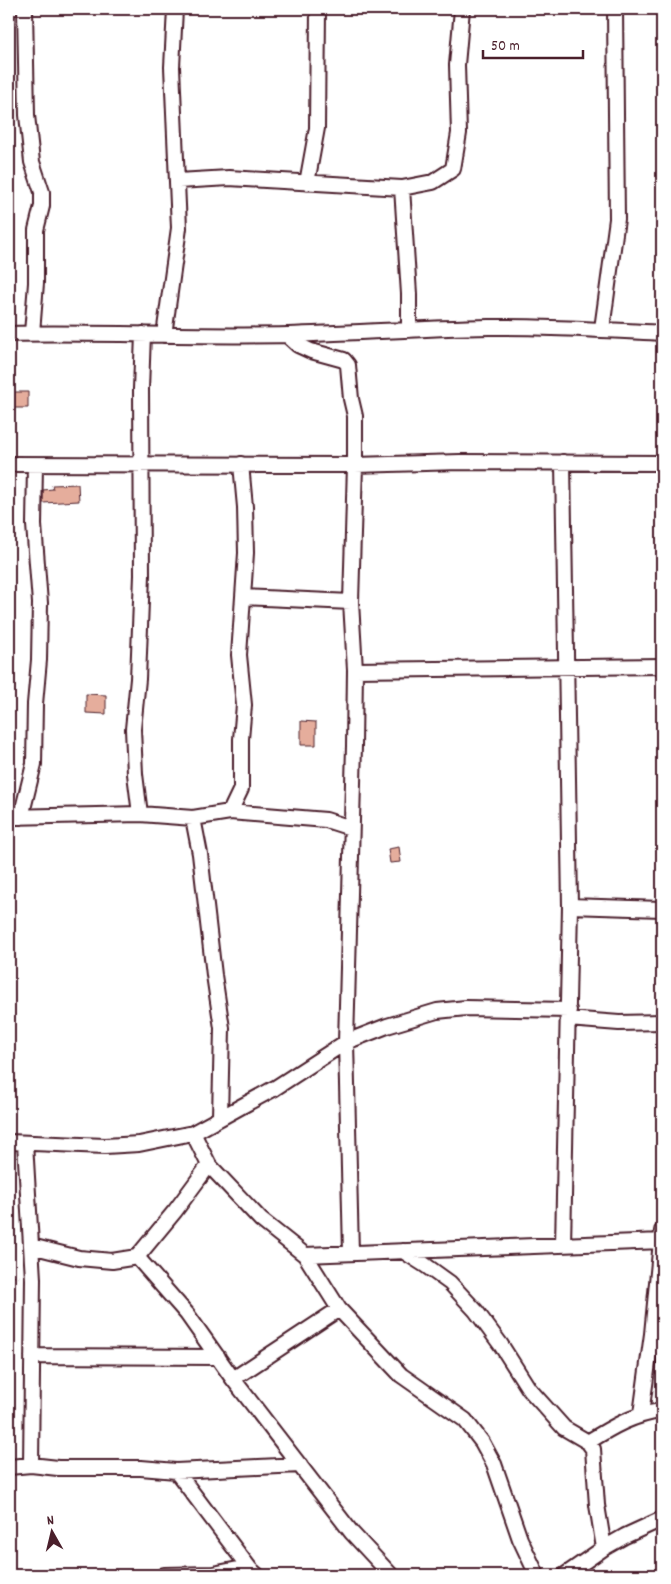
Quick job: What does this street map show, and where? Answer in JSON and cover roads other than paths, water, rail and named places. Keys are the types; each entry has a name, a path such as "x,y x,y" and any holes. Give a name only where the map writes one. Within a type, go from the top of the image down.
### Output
{"street":[{"path":"25,9 27,114 32,162 42,192 42,206 36,230 36,283 32,333"},
{"path":"164,335 179,228 172,67 175,9"},
{"path":"307,184 317,128 318,9"},
{"path":"178,181 228,178 402,188 433,182 453,169 459,133 457,65 462,9"},
{"path":"602,330 617,219 615,9"},
{"path":"402,188 409,330"},
{"path":"9,334 288,335 490,327 662,333"},
{"path":"140,814 133,749 142,575 141,389 143,334"},
{"path":"288,335 298,345 327,357 344,360 348,365 351,399 355,416 351,602 355,670 346,1042 351,1253"},
{"path":"563,462 570,906 563,1245"},
{"path":"9,464 355,465 662,462"},
{"path":"230,812 241,789 241,739 244,706 239,655 246,553 241,464"},
{"path":"34,465 34,526 40,603 34,764 15,817 140,814 193,818 230,812 326,820 352,828"},
{"path":"243,597 351,602"},
{"path":"355,670 662,666"},
{"path":"193,818 200,854 222,1028 220,1117"},
{"path":"570,906 662,909"},
{"path":"9,1142 105,1146 138,1144 193,1133 276,1088 346,1042 387,1026 437,1011 466,1008 568,1014 619,1023 662,1022"},
{"path":"193,1133 209,1165 261,1220 305,1255 339,1309 402,1376 465,1420 482,1442 494,1464 520,1539 537,1575"},
{"path":"25,1143 33,1279 31,1465"},
{"path":"31,1246 79,1258 112,1261 137,1257 175,1211 209,1165"},
{"path":"305,1255 563,1245 662,1237 641,1414"},
{"path":"403,1251 450,1283 476,1311 501,1345 529,1389 564,1428 588,1442 593,1450 597,1505 604,1548"},
{"path":"137,1257 187,1314 233,1379 352,1533 391,1575"},
{"path":"233,1379 339,1309"},
{"path":"32,1356 218,1358"},
{"path":"588,1442 613,1426 641,1414 662,1411"},
{"path":"9,1467 31,1465 58,1468 141,1468 176,1471 300,1465"},
{"path":"176,1471 254,1572"},
{"path":"565,1575 604,1548 662,1519"},
{"path":"164,1575 254,1572"}]}
